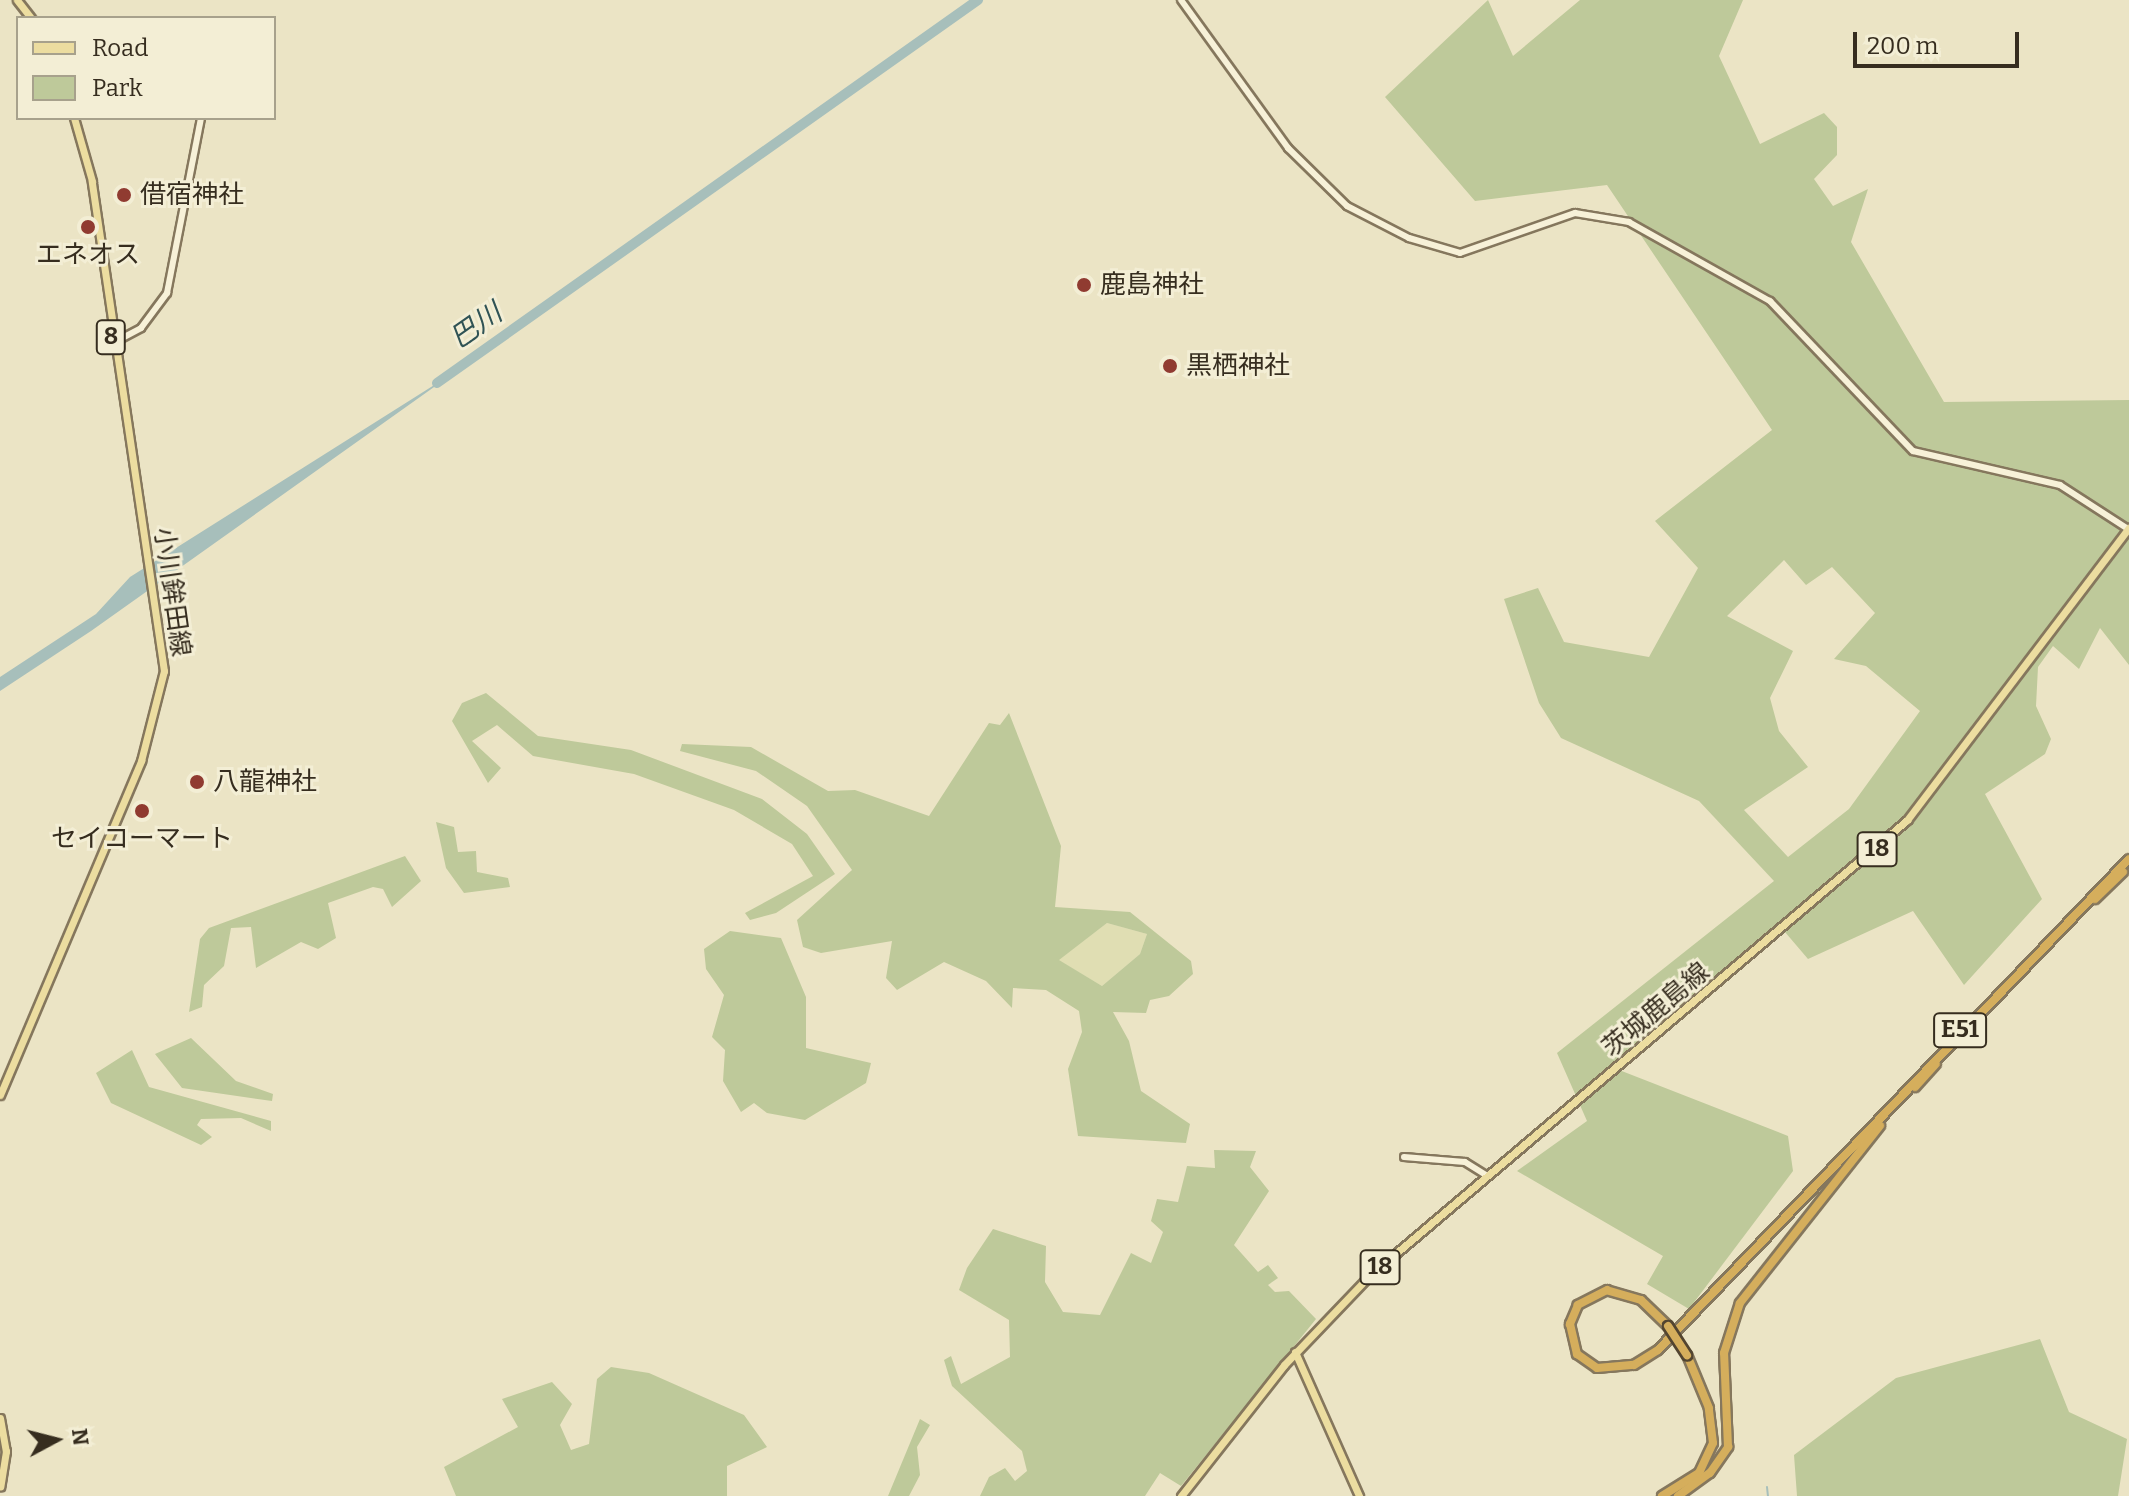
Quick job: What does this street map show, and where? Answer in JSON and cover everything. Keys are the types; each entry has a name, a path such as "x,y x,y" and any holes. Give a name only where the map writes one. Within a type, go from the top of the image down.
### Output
{"highway":[{"name":"E51","path":"1662,1496 1699,1473 1713,1443 1709,1408 1687,1355 1668,1326 1641,1300 1607,1290 1578,1305 1570,1324 1577,1354 1597,1368 1646,1359 1798,1209 2010,976 2129,859"},
{"name":"E51","path":"1678,1496 1723,1458 1730,1436 1724,1353 1733,1316 1894,1108 2129,866"}],"main road":[{"path":"17,0 29,16"},
{"name":"小川鉾田線","path":"0,1095 149,740 164,671 154,592 111,344 92,181 75,120"},
{"name":"茨城鹿島線","path":"1181,1496 1295,1352 1487,1176 1907,820 2129,529"},
{"path":"1295,1352 1359,1496"},
{"path":"0,1418 6,1451 0,1487"}],"street":[{"path":"1181,0 1288,148 1347,206 1409,238 1460,253 1575,213 1629,222 1770,301 1913,451 2060,485 2129,529"},
{"path":"111,344 141,328 167,293 201,120"},
{"path":"1404,1157 1470,1163 1487,1176"}],"shaded area":[{"path":"1107,923 1147,934 1140,954 1102,986 1058,960"}],"green space":[{"path":"1488,0 1513,56 1580,0 1743,0 1719,56 1760,144 1824,113 1837,127 1837,155 1814,179 1833,206 1868,189 1851,242 1944,402 2129,400 2129,665 2100,628 2079,669 2053,646 2038,667 2036,706 2051,739 2045,754 1985,794 2042,899 1964,985 1913,911 1808,959 1779,925 1614,1068 1788,1136 1793,1171 1689,1309 1647,1284 1663,1256 1517,1171 1587,1121 1557,1053 1774,881 1699,801 1561,738 1539,703 1504,599 1538,588 1564,642 1649,657 1698,568 1655,521 1772,430 1607,185 1475,201 1385,97","holes":["1784,560 1806,585 1832,567 1875,613 1834,659 1866,666 1920,711 1849,809 1788,857 1744,810 1808,767 1779,731 1770,698 1793,651 1727,616"]},
{"path":"486,693 538,736 631,750 762,799 807,834 835,874 776,913 750,920 745,913 813,876 792,844 734,810 634,774 533,756 497,725 472,741 501,768 488,783 452,721 462,703"},
{"path":"1009,713 1061,846 1055,907 1130,912 1191,961 1193,974 1169,996 1150,1000 1146,1013 1113,1012 1129,1041 1141,1091 1190,1124 1186,1143 1078,1136 1068,1069 1082,1032 1079,1011 1046,990 1013,988 1012,1008 986,981 944,962 897,990 886,978 892,941 821,953 803,947 797,920 852,870 807,806 756,771 680,751 682,744 751,747 828,791 855,790 929,816 989,723 1000,725","holes":["1107,923 1147,934 1140,954 1102,986 1059,960"]},
{"path":"436,822 454,827 458,852 476,851 477,872 508,878 510,887 464,893 446,868"},
{"path":"405,856 421,881 392,907 383,889 373,887 328,903 336,938 318,949 301,942 256,968 251,927 231,928 224,966 204,985 202,1007 189,1012 200,939 209,928"},
{"path":"730,931 781,938 806,997 806,1048 871,1063 866,1083 805,1120 767,1113 754,1103 741,1112 723,1081 725,1050 712,1037 724,995 706,969 704,949"},
{"path":"191,1038 236,1081 273,1094 272,1101 182,1088 155,1054"},
{"path":"132,1050 149,1087 271,1121 271,1131 241,1118 201,1119 197,1125 212,1137 201,1145 111,1103 96,1073"},
{"path":"1214,1150 1256,1151 1250,1167 1269,1191 1234,1245 1258,1272 1268,1265 1278,1278 1268,1285 1275,1292 1289,1291 1316,1319 1181,1486 1160,1473 1145,1496 980,1496 989,1477 1005,1468 1015,1481 1027,1471 1022,1451 952,1386 944,1360 951,1356 961,1384 1010,1357 1009,1320 959,1290 967,1268 993,1229 1046,1246 1045,1282 1063,1312 1100,1315 1131,1253 1151,1263 1163,1232 1151,1221 1157,1199 1178,1202 1187,1166 1215,1168"},
{"path":"2040,1339 2069,1412 2127,1439 2118,1496 1797,1496 1794,1455 1896,1378"},
{"path":"611,1367 649,1373 744,1415 767,1447 727,1466 727,1496 456,1496 444,1467 518,1427 502,1399 552,1382 572,1404 560,1425 571,1450 589,1444 597,1379"},
{"path":"920,1419 930,1425 917,1447 920,1475 909,1496 888,1496"}],"water":[{"path":"458,370 91,631 0,691 0,677 96,614 130,577"}],"waterway":[{"name":"巴川","path":"437,383 978,0"},
{"path":"1767,1487 1768,1496"}],"place":[{"name":"借宿神社","path":"124,195"},
{"name":"エネオス","path":"88,227"},
{"name":"鹿島神社","path":"1084,285"},
{"name":"黒栖神社","path":"1170,366"},
{"name":"八龍神社","path":"197,782"},
{"name":"セイコーマート","path":"142,811"}]}
